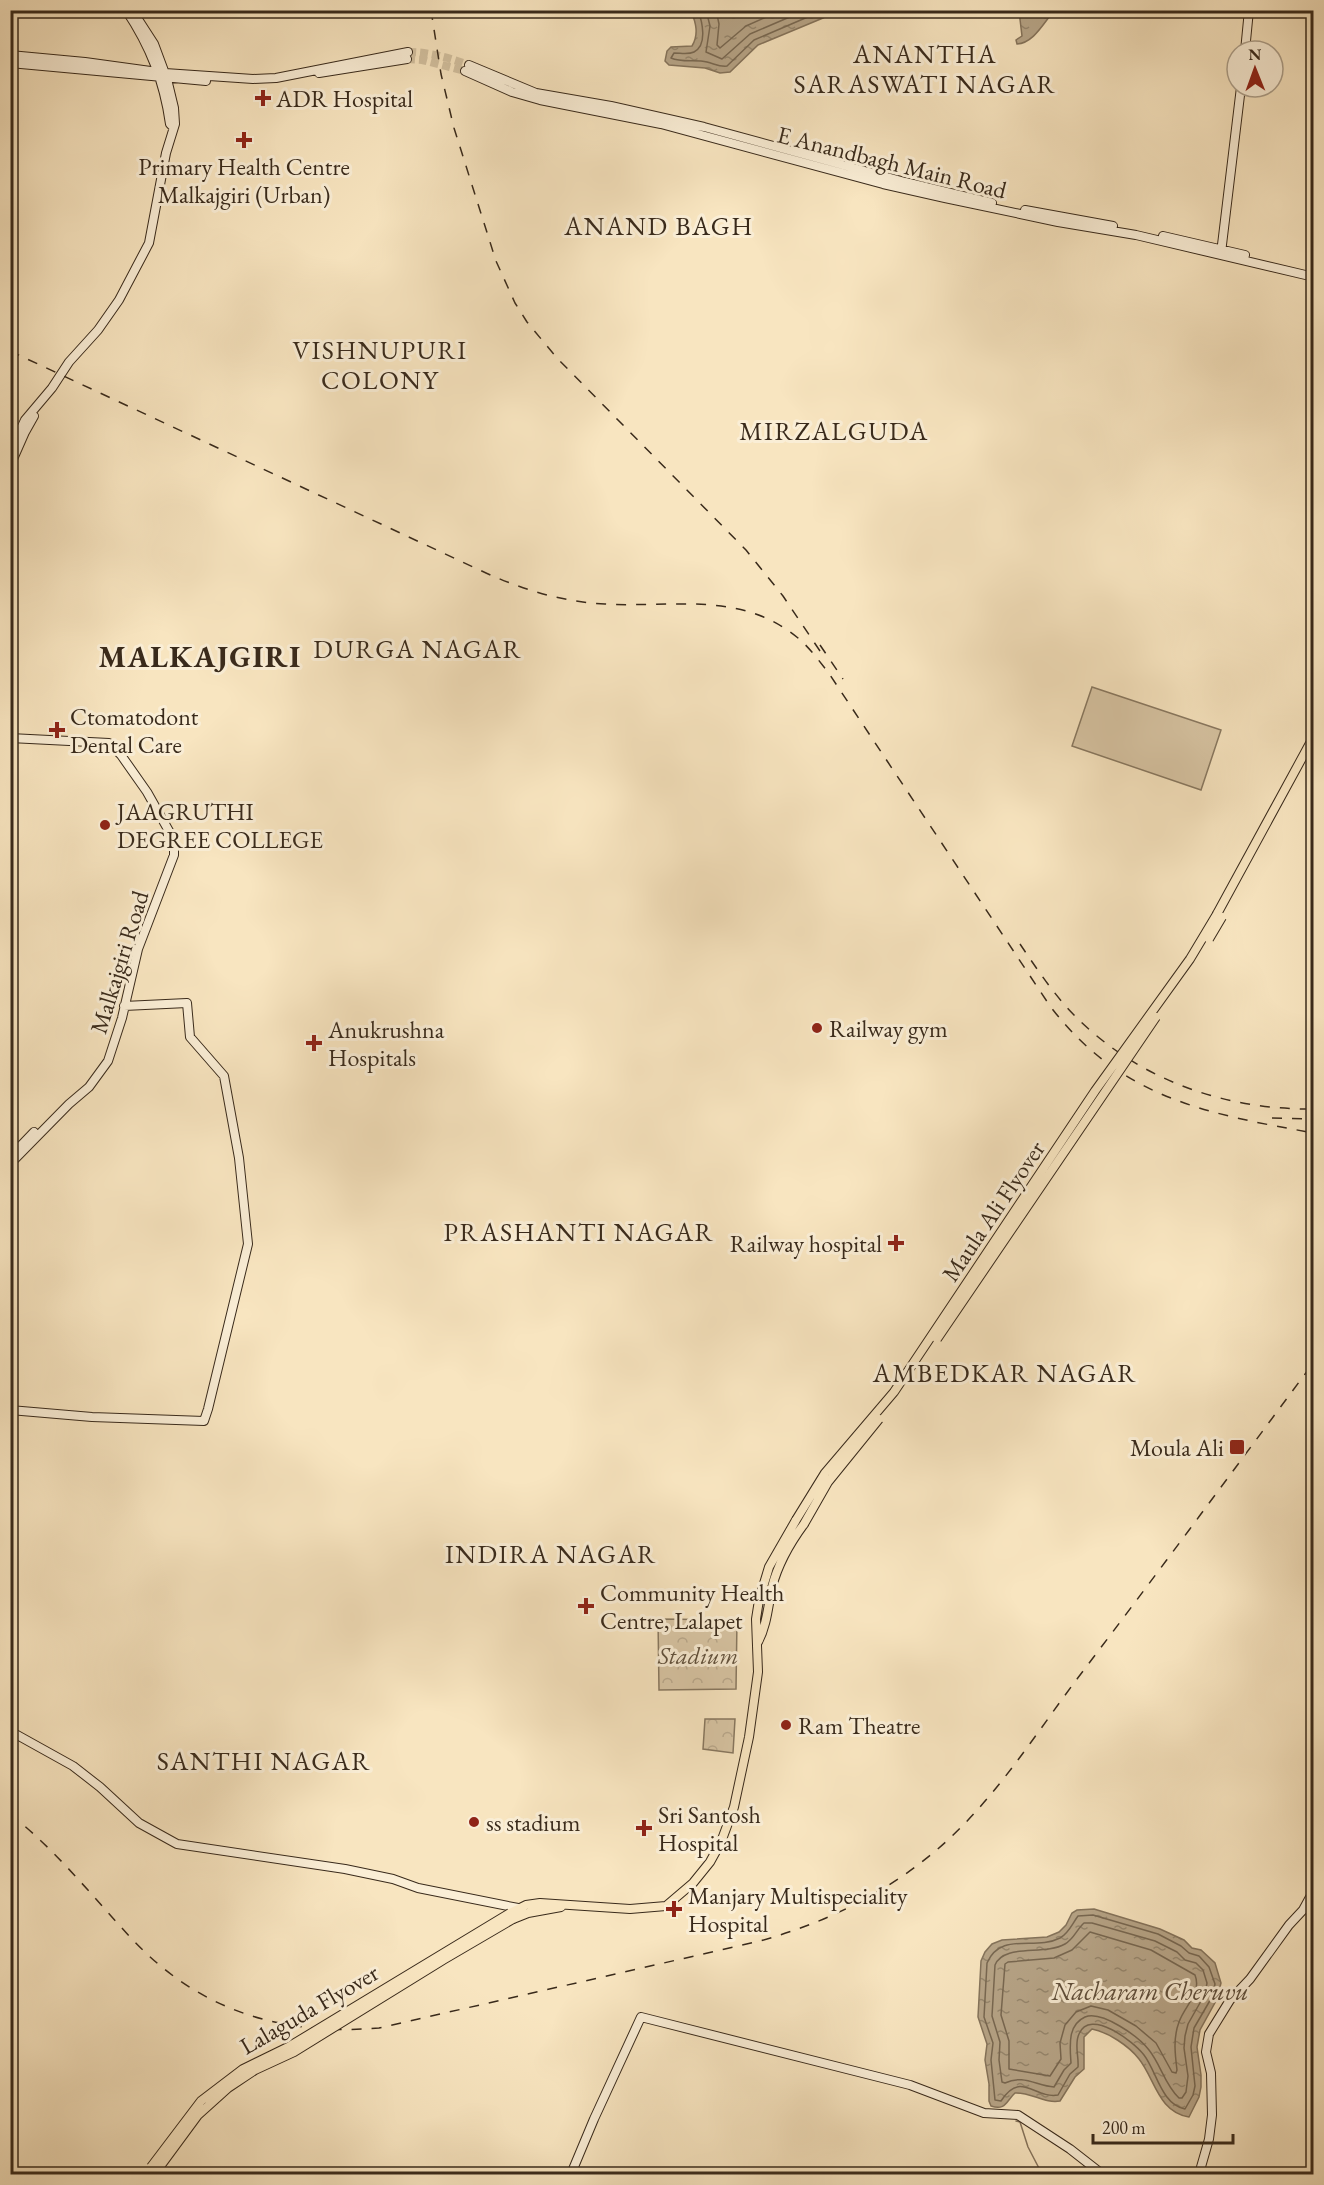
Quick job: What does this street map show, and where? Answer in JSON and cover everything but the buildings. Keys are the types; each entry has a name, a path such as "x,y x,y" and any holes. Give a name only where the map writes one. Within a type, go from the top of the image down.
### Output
{"main road":[{"path":"1225,905 1269,816 1314,736"},
{"path":"1225,905 1314,747"},
{"name":"Maula Ali Flyover","path":"758,1643 764,1631 769,1567 800,1522 825,1473 894,1392 1095,1092 1190,959 1225,905"},
{"name":"Lalaguda Flyover","path":"152,2172 193,2109 224,2082 516,1914 541,1907 566,1905 630,1909 666,1906 693,1883 710,1862 721,1842 737,1797 754,1702 758,1672 758,1643"}],"street":[{"path":"126,10 162,75"},
{"path":"10,452 25,420 52,388 69,362 98,330 119,300 149,243 173,127 170,124 154,44 132,10"},
{"path":"1246,39 1249,10"},
{"path":"10,55 85,62 162,75"},
{"path":"10,63 252,83 276,82 408,55"},
{"name":"E Anandbagh Main Road","path":"467,68 512,92 540,100 671,126 883,184 1058,222 1136,235 1314,272"},
{"path":"1222,252 1240,99"},
{"name":"E Anandbagh Main Road","path":"1222,252 1314,277"},
{"path":"10,466 34,417 57,391 73,365 102,334 118,308 119,300"},
{"name":"Malkajgiri Road","path":"10,735 109,743 121,755 152,800 174,840 175,848 138,948 112,1053 89,1086 10,1164"},
{"name":"Malkajgiri Road","path":"10,1157 60,1105 86,1082 108,1052 139,933 171,850 170,838 117,757 116,752"},
{"path":"10,1410 92,1417 204,1421 208,1409 248,1244 239,1158 224,1076 190,1037 187,1003 124,1006"},
{"path":"10,1731 73,1766 139,1823 177,1844 345,1869 393,1879 418,1888 516,1914"},
{"path":"1199,2175 1209,2139 1212,2115 1211,2073 1206,2052 1209,2034 1230,2000 1250,1979 1289,1925 1303,1910 1314,1890"},
{"path":"571,2175 641,2017 910,2085 984,2113 1018,2115 1070,2149 1102,2175"}],"green space":[{"path":"1092,687 1221,730 1201,790 1072,746"},
{"name":"Stadium","path":"658,1619 737,1620 736,1689 659,1690"},
{"path":"705,1719 735,1719 733,1753 703,1749"}],"water":[{"path":"1019,10 1054,11 1034,36 1017,44 1016,40 1022,36"},
{"path":"691,11 835,11 758,45 730,72 720,73 705,68 669,65 665,61 667,51 671,47 692,46 696,37 696,29"},
{"name":"Nacharam Cheruvu","path":"1094,1909 1160,1929 1184,1940 1192,1948 1201,1950 1215,1963 1221,1983 1217,1999 1200,2030 1197,2047 1201,2087 1199,2097 1189,2117 1170,2109 1158,2094 1139,2059 1130,2049 1111,2036 1092,2029 1084,2037 1084,2069 1075,2077 1060,2101 1049,2101 1015,2093 1003,2106 991,2106 985,2060 987,2044 978,2017 981,1961 985,1952 992,1944 1002,1940 1047,1937 1059,1932 1066,1925 1072,1913 1077,1910"}],"waterway":[{"path":"1016,2121 1020,2122 1028,2147 1042,2174"}],"tunnel":[{"path":"408,52 439,56 469,65"},
{"path":"407,59 422,60 465,71"}],"railway":[{"path":"431,10 441,74 454,128 496,261 515,303 527,322 557,358 746,550 783,596 822,654"},
{"path":"10,351 515,585 559,598 589,603 729,607 753,613 776,623 798,638 828,672 1050,1006 1077,1037 1106,1062 1136,1082 1168,1097 1237,1118 1314,1133"},
{"path":"820,645 843,679"},
{"path":"1020,944 1068,1009 1101,1039 1127,1058 1185,1087 1216,1097 1248,1104 1314,1109"},
{"path":"1272,1118 1314,1119"},
{"path":"10,1814 58,1858 131,1938 157,1963 185,1984 214,2001 244,2013 309,2028 379,2028 784,1934 829,1917 893,1882 933,1853 974,1814 1010,1770 1314,1362"}],"place":[{"name":"ADR Hospital","path":"263,98"},
{"name":"Primary Health Centre Malkajgiri (Urban)","path":"244,140"},
{"name":"Ctomatodont Dental Care","path":"57,730"},
{"name":"JAAGRUTHI DEGREE COLLEGE","path":"105,825"},
{"name":"Railway gym","path":"817,1028"},
{"name":"Anukrushna Hospitals","path":"314,1043"},
{"name":"Railway hospital","path":"896,1243"},
{"name":"Moula Ali","path":"1237,1447"},
{"name":"Community Health Centre, Lalapet","path":"586,1606"},
{"name":"Ram Theatre","path":"786,1725"},
{"name":"ss stadium","path":"474,1822"},
{"name":"Sri Santosh Hospital","path":"644,1828"},
{"name":"Manjary Multispeciality Hospital","path":"674,1909"}],"district":[{"name":"ANANTHA SARASWATI NAGAR","path":"925,69"},
{"name":"ANAND BAGH","path":"659,226"},
{"name":"VISHNUPURI COLONY","path":"380,365"},
{"name":"MIRZALGUDA","path":"834,431"},
{"name":"DURGA NAGAR","path":"418,649"},
{"name":"MALKAJGIRI","path":"200,656"},
{"name":"PRASHANTI NAGAR","path":"579,1232"},
{"name":"AMBEDKAR NAGAR","path":"1005,1373"},
{"name":"INDIRA NAGAR","path":"551,1554"},
{"name":"SANTHI NAGAR","path":"264,1761"}]}
